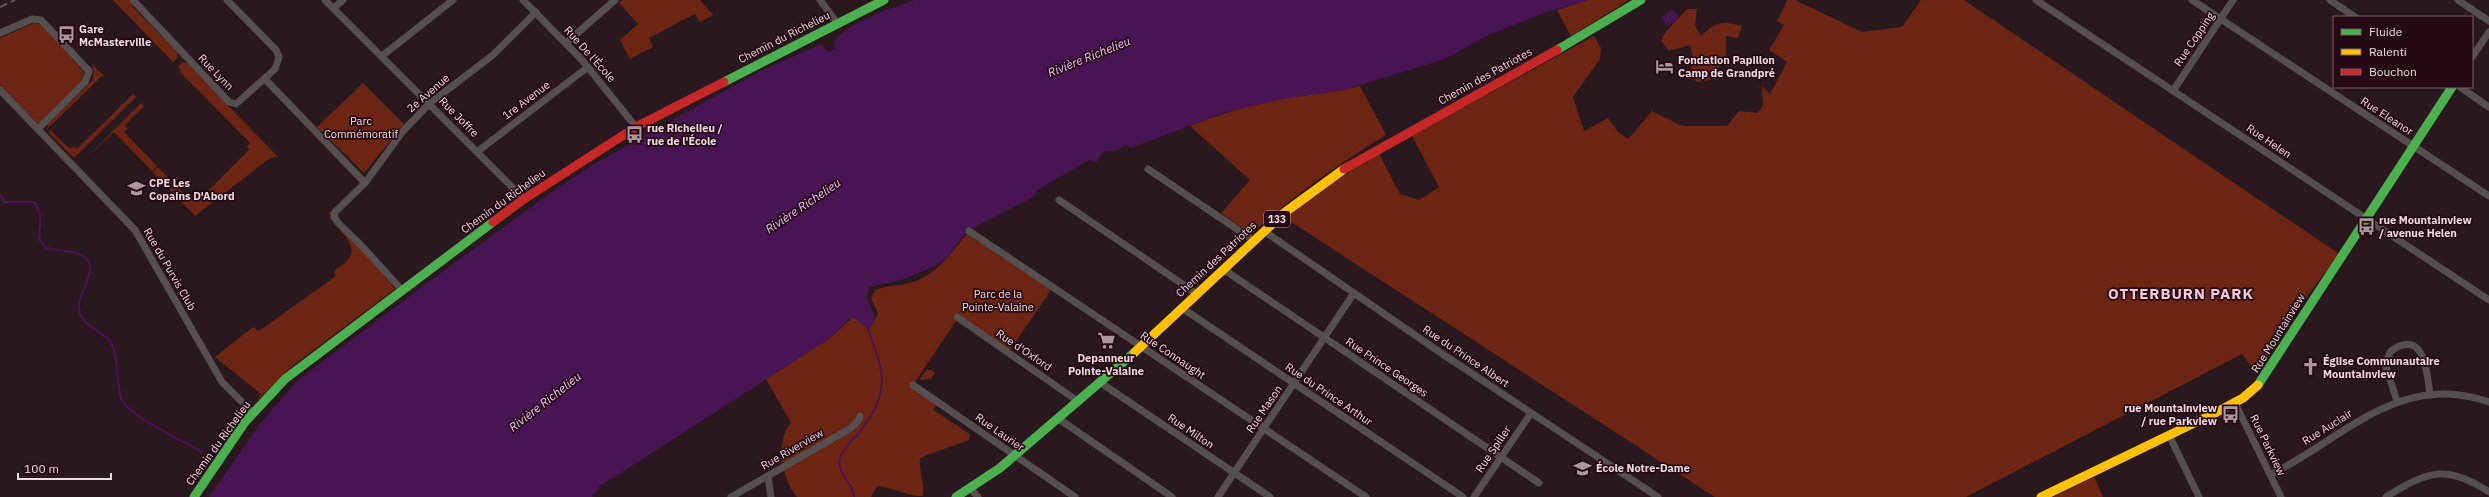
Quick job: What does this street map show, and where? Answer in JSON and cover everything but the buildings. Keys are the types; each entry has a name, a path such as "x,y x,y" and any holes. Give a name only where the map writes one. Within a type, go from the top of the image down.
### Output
{"main road":[{"name":"Chemin du Richelieu","path":"194,497 253,413 302,365 524,200 636,127 884,0"},
{"name":"Chemin des Patriotes","path":"956,497 971,489 1015,456 1079,402 1141,347 1253,240 1312,190 1359,159 1569,44 1641,0"},
{"name":"Rue Mountainview","path":"2041,497 2250,394 2263,380 2451,88"}],"street":[{"name":"Rue Lynn","path":"133,0 231,103 239,103 278,65 278,53 227,0"},
{"name":"Rue Joffre","path":"326,0 478,151 524,200"},
{"path":"334,8 343,0"},
{"path":"382,56 453,0"},
{"name":"Rue De l'École","path":"524,0 588,67 636,127"},
{"path":"566,43 615,0"},
{"path":"820,0 837,23"},
{"name":"Rue Helen","path":"2036,0 2489,300"},
{"name":"Rue Eleanor","path":"2192,0 2489,196"},
{"name":"Rue Copping","path":"2173,91 2233,0"},
{"path":"2330,0 2354,16"},
{"path":"2458,0 2489,20"},
{"name":"2e Avenue","path":"402,290 334,217 335,211 365,182 403,131 430,103 493,55 536,12"},
{"path":"0,33 32,19 41,20 89,71 85,82 38,129"},
{"path":"2473,56 2489,32"},
{"name":"1re Avenue","path":"478,151 588,67"},
{"path":"265,79 365,182"},
{"path":"2461,88 2489,107"},
{"name":"Rue du Purvis Club","path":"0,90 137,233 220,378 230,392 253,413"},
{"path":"1148,169 1253,240"},
{"path":"1059,200 1197,294"},
{"name":"Rue Connaught","path":"969,231 1366,497"},
{"name":"Rue du Prince Albert","path":"1264,231 1531,413 1658,497"},
{"name":"Rue Prince Georges","path":"1223,269 1539,484"},
{"name":"Rue Mason","path":"1218,497 1354,293"},
{"name":"Rue du Prince Arthur","path":"1182,308 1463,497"},
{"name":"Rue d'Oxford","path":"957,317 1079,402"},
{"path":"2397,401 2385,364 2391,351 2403,346 2415,347 2423,355 2430,395"},
{"name":"Rue Milton","path":"1101,383 1270,497"},
{"name":"Rue Laurier","path":"913,385 1075,497"},
{"name":"Rue Auclair","path":"2270,475 2364,417 2397,401 2430,395 2465,396 2489,402"},
{"name":"Rue Parkview","path":"2235,402 2281,497"},
{"name":"Rue Spiller","path":"1474,497 1531,413"},
{"name":"Rue Riverview","path":"731,497 851,428 859,420 860,416"},
{"path":"1059,419 1172,497"},
{"path":"2169,435 2199,497"},
{"path":"2386,497 2418,478 2441,473 2464,478 2489,492"},
{"path":"768,476 770,497"},
{"path":"971,489 978,497"}],"green space":[{"path":"113,0 130,0 133,7 177,52 178,57 173,62"},
{"path":"623,0 700,0 713,15 700,22 695,14 649,38 653,47 630,59 620,40 638,24 619,3"},
{"path":"1588,0 1629,0 1571,36 1557,10"},
{"path":"1787,0 1795,0 1862,32 1902,27 1921,0 1964,0 2339,254 2293,315 2256,373 2242,354 1966,497 1715,497 1285,218 1334,181 1379,154 1400,194 1419,200 1439,187 1412,136 1594,36 1601,48 1600,59 1573,97 1584,131 1608,118 1618,132 1628,139 1652,111 1682,126 1727,126 1739,111 1758,113 1763,105 1762,86 1770,94 1787,62 1769,50 1784,25 1777,21"},
{"path":"1687,9 1697,9 1695,25 1701,36 1711,27 1724,23 1742,26 1738,38 1726,36 1726,56 1710,80 1698,82 1690,78 1693,57 1690,45 1669,51 1661,41 1669,28"},
{"path":"34,23 42,25 84,72 81,81 38,124 0,85 0,38"},
{"path":"183,62 187,63 278,157 270,158 195,216 153,172 158,167 191,201 194,198 198,201 249,150 247,147 250,143 180,72 181,70 178,67"},
{"path":"92,64 103,75 46,130 49,123 92,81 94,74"},
{"name":"Parc Commémoratif","path":"363,83 404,124 364,173 317,127"},
{"path":"1360,86 1386,135 1316,182 1251,234 1221,213 1250,180 1190,126 1225,113 1261,103"},
{"path":"133,94 136,97 74,158 49,133 50,130 70,149 73,147 77,149"},
{"path":"141,103 144,106 125,125 127,129 124,132 157,166 152,171 114,132 86,158"},
{"path":"329,211 332,212 395,289 291,367 256,402 261,394 215,357 253,327 259,331 336,276 334,272 346,262 351,255 351,249 345,236 331,218"},
{"name":"Parc de la Pointe-Valaine","path":"967,234 1051,290 1008,353 958,318 913,385 938,402 933,410 970,434 969,440 920,459 923,496 912,495 877,486 871,497 797,497 787,481 782,460 783,439 786,430 791,423 766,379 829,339 853,317 869,330 878,314 871,298 875,290 906,284 925,277 941,265"},
{"path":"927,369 935,372 931,379 920,379"},
{"path":"2094,477 2103,497 2053,497"}],"water":[{"name":"Rivière Richelieu","path":"914,0 1588,0 1546,12 1486,36 1445,59 1344,90 1283,99 1226,112 1131,148 1125,145 1118,150 1103,152 1096,162 1089,160 1037,190 1035,196 967,231 947,258 936,266 901,280 869,287 867,298 875,317 869,330 853,317 849,319 829,339 599,487 592,497 209,497 259,425 297,381 435,277 555,190 594,164 762,70 821,44 828,52 836,49 834,43 847,29 870,17"},
{"path":"1673,9 1679,17 1668,26 1661,18"}],"waterway":[{"path":"0,195 5,202 34,202 40,215 39,239 46,248 78,253 86,258 89,263 89,274 80,298 79,311 84,321 108,339 112,344 116,359 119,392 125,405 157,428 201,451"},
{"path":"854,497 851,487 840,469 840,458 845,448 858,434 876,407 882,384 879,360 868,330"}],"railway":[{"path":"0,7 15,0"}],"traffic: fast":[{"path":"724,82 884,0"},
{"path":"1557,50 1641,0"},
{"path":"2258,385 2451,88"},
{"path":"194,497 245,422 285,379 493,222"},
{"path":"956,497 1000,468 1135,352"}],"traffic: slow":[{"path":"1135,352 1284,213 1344,169"},
{"path":"2041,497 2215,413 2243,398 2258,385"}],"traffic: jam":[{"path":"1344,169 1557,50"},
{"path":"493,222 524,199 636,127 724,82"}],"place":[{"name":"Gare McMasterville","path":"66,35"},
{"name":"Fondation Papillon Camp de Grandpré","path":"1665,66"},
{"name":"rue Richelieu / rue de l'École","path":"634,134"},
{"name":"CPE Les Copains D'Abord","path":"136,189"},
{"name":"rue Mountainview / avenue Helen","path":"2366,226"},
{"name":"Depanneur Pointe-Valaine","path":"1106,340"},
{"name":"Église Communautaire Mountainview","path":"2310,367"},
{"name":"rue Mountainview / rue Parkview","path":"2230,414"},
{"name":"École Notre-Dame","path":"1583,468"}],"district":[{"name":"OTTERBURN PARK","path":"2181,294"}]}
